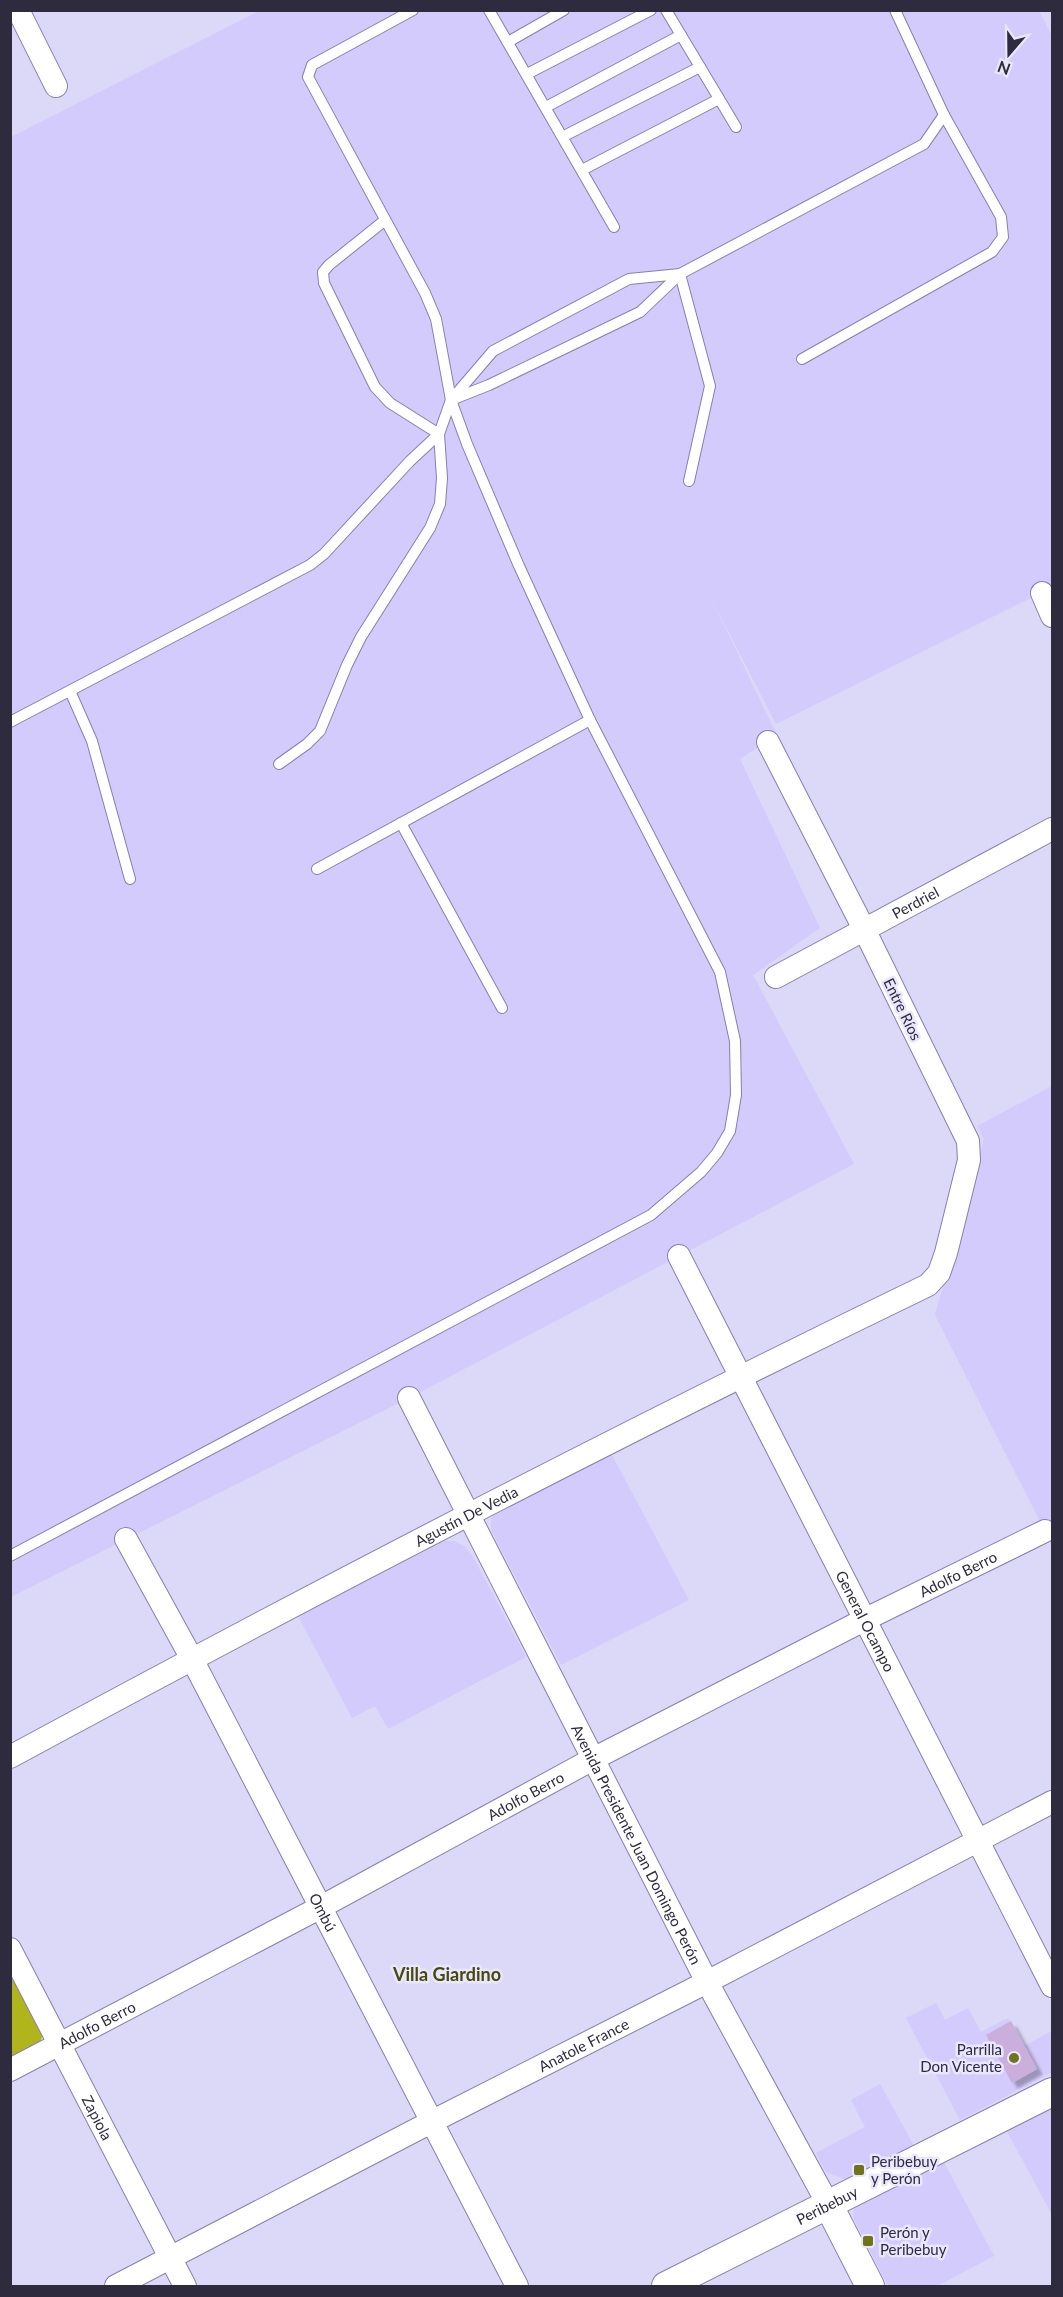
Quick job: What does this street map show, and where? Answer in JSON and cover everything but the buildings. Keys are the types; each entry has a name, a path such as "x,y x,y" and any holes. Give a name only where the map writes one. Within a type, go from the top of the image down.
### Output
{"street":[{"path":"18,10 56,86"},
{"path":"1042,593 1053,616"},
{"name":"Entre Ríos","path":"768,742 864,929 968,1141 969,1160 946,1252 939,1273 928,1285"},
{"name":"Perdriel","path":"776,977 1053,829"},
{"name":"General Ocampo","path":"679,1256 1053,1986"},
{"name":"Agustín De Vedia","path":"10,1758 192,1659 470,1514 741,1376 928,1285"},
{"name":"Avenida Presidente Juan Domingo Perón","path":"410,1398 707,1982 870,2286"},
{"name":"Adolfo Berro","path":"10,2070 321,1907 593,1759 864,1620 1045,1531"},
{"name":"Ombú","path":"126,1539 192,1659 518,2286"},
{"name":"Anatole France","path":"116,2286 1053,1802"},
{"name":"Zapiola","path":"10,1949 185,2286"},
{"name":"Peribebuy","path":"666,2286 1053,2092"}],"lane":[{"path":"10,1556 651,1215 701,1172 717,1153 730,1131 735,1095 735,1041 720,972 590,720 519,566 467,444 451,400 436,319 425,293 308,77 312,65 412,10"},
{"path":"508,42 564,10"},
{"path":"527,74 651,10"},
{"path":"666,10 736,127"},
{"path":"802,359 992,252 1003,237 1001,217 944,115 895,10"},
{"path":"494,12 508,42 564,136 614,227"},
{"path":"546,107 681,35"},
{"path":"564,136 700,67"},
{"path":"582,170 719,99"},
{"path":"451,400 489,385 640,312 680,273 924,144 944,115"},
{"path":"384,220 329,264 323,272 324,283 375,387 390,403 439,434"},
{"path":"279,764 307,744 320,730 346,665 361,637 430,528 440,504 442,478 439,434 451,400 493,351 629,279 680,273"},
{"path":"680,273 710,386 689,481"},
{"path":"10,722 310,565 324,554 410,461 439,434"},
{"path":"70,691 92,741 130,879"},
{"path":"317,869 590,720"},
{"path":"401,823 502,1008"}],"shaded area":[{"path":"259,11 1039,11 1052,36 1052,616 1041,593 776,724 710,596 777,735 740,759 820,928 753,975 854,1164 409,1398 11,1597 11,137"},
{"path":"1052,1086 1052,1545 935,1315 984,1139 977,1126"},
{"path":"611,1453 689,1600 561,1665 491,1530 491,1520 495,1510"},
{"path":"441,1541 454,1541 464,1546 472,1555 526,1657 388,1729 375,1706 352,1718 298,1616"},
{"path":"10,1972 43,2035 38,2047 10,2063"},
{"path":"936,2003 945,2020 968,2008 981,2032 1008,2018 1024,2046 1052,2031 1052,2072 960,2120 906,2018"},
{"path":"880,2084 914,2146 853,2179 844,2179 826,2172 816,2153 865,2127 851,2100"},
{"path":"1052,2097 1052,2215 1001,2120"},
{"path":"939,2153 994,2256 937,2286 888,2286 853,2216 855,2203"}],"place":[{"name":"Parrilla Don Vicente","path":"1014,2058"},
{"name":"Peribebuy y Perón","path":"859,2170"},
{"name":"Perón y Peribebuy","path":"868,2241"}],"district":[{"name":"Villa Giardino","path":"447,1974"}]}
